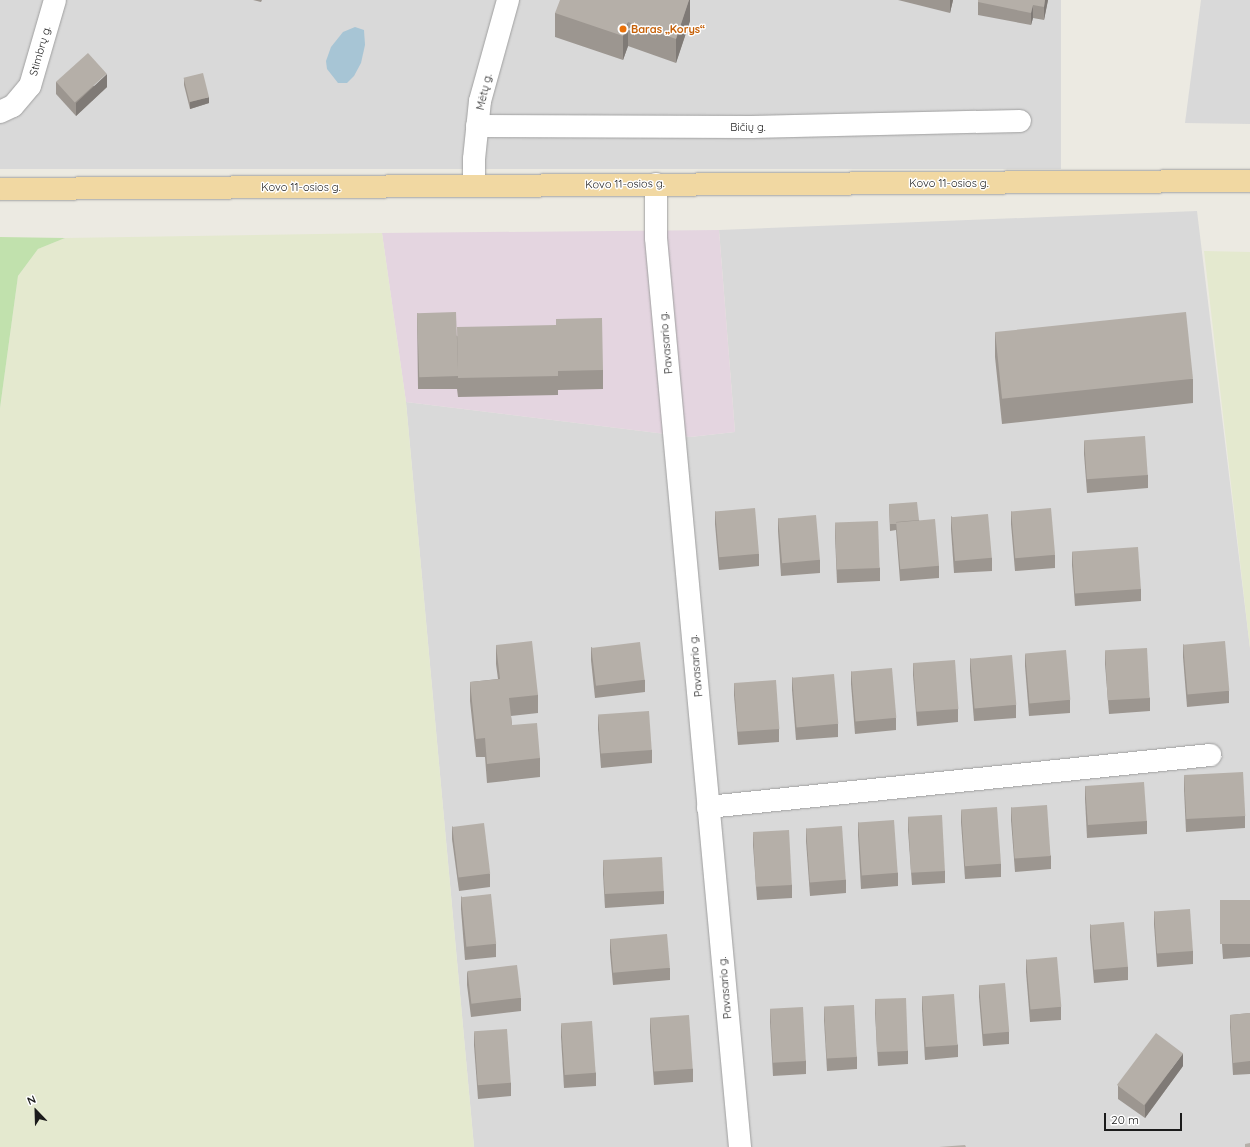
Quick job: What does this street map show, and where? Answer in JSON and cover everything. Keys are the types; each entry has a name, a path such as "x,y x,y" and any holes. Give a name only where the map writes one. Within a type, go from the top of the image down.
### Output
{"main road":[{"name":"Kovo 11-osios g.","path":"0,189 1250,181"}],"street":[{"name":"Stimbrų g.","path":"0,112 13,106 30,86 55,0"},
{"name":"Mėtų g.","path":"474,186 477,126 480,101 508,0"},
{"name":"Bičių g.","path":"477,126 751,127 1020,121"},
{"name":"Pavasario g.","path":"656,184 656,238 740,1147"},
{"path":"708,807 1210,755"}],"shaded area":[{"path":"0,0 1061,0 1061,169 0,169"},
{"path":"1201,0 1250,0 1250,124 1185,123"},
{"path":"1197,211 1250,648 1250,1147 474,1147 406,402 690,437 735,432 719,230"},
{"path":"719,230 735,432 690,437 406,402 382,233"}],"green space":[{"path":"382,233 406,402 474,1147 0,1147 0,408 18,276 38,249 65,238"},
{"path":"0,237 65,238 38,249 18,276 0,408"},
{"path":"1204,251 1250,252 1250,648"}],"water":[{"path":"355,27 364,30 365,45 361,63 354,76 347,83 338,83 327,69 326,61 331,47 343,32"}],"building":[{"path":"560,0 689,0 676,39 628,22 623,36 555,13"},
{"path":"978,0 1045,0 1044,7 1033,5 1031,13 978,2"},
{"path":"88,53 107,74 75,103 56,82"},
{"path":"203,73 209,97 190,102 184,78"},
{"path":"456,312 458,376 419,377 417,313"},
{"path":"1186,312 1193,379 1002,399 995,332"},
{"path":"602,318 603,370 558,371 558,376 458,378 457,327 556,325 556,319"},
{"path":"1145,436 1148,475 1087,479 1084,440"},
{"path":"917,502 919,520 890,524 889,504"},
{"path":"755,508 759,554 719,557 715,511"},
{"path":"1051,508 1055,555 1015,558 1011,511"},
{"path":"988,514 992,558 955,561 951,517"},
{"path":"816,515 820,560 782,563 778,518"},
{"path":"935,519 939,566 900,569 896,522"},
{"path":"878,521 880,568 837,569 835,523"},
{"path":"1138,547 1141,589 1075,594 1072,552"},
{"path":"532,641 538,695 509,698 512,725 537,723 540,758 487,764 485,738 476,739 470,682 500,679 496,645"},
{"path":"1225,641 1229,691 1188,694 1183,645"},
{"path":"640,642 645,680 596,686 591,648"},
{"path":"1147,648 1150,698 1108,700 1105,650"},
{"path":"1066,650 1070,700 1030,703 1025,654"},
{"path":"1012,655 1016,705 975,708 970,659"},
{"path":"955,660 958,709 917,712 913,663"},
{"path":"892,668 896,718 856,721 851,672"},
{"path":"834,674 838,724 797,727 792,678"},
{"path":"776,680 779,729 738,732 734,683"},
{"path":"649,711 652,750 601,753 598,715"},
{"path":"1243,772 1245,816 1186,819 1184,775"},
{"path":"1144,782 1147,821 1088,825 1085,786"},
{"path":"1047,805 1051,856 1015,858 1011,808"},
{"path":"997,807 1001,864 965,866 961,810"},
{"path":"942,815 945,871 911,873 908,817"},
{"path":"894,820 898,873 862,875 858,823"},
{"path":"484,823 490,874 458,878 452,827"},
{"path":"842,826 846,880 810,882 806,829"},
{"path":"789,830 792,885 756,887 753,832"},
{"path":"662,857 664,891 605,894 603,860"},
{"path":"491,894 496,944 466,947 461,897"},
{"path":"1220,900 1250,900 1250,944 1220,944"},
{"path":"1190,909 1193,951 1157,953 1154,912"},
{"path":"1124,922 1128,967 1094,970 1090,925"},
{"path":"667,934 670,968 613,973 610,939"},
{"path":"1057,957 1061,1007 1030,1010 1026,960"},
{"path":"517,965 521,998 471,1004 467,971"},
{"path":"1005,983 1009,1032 983,1034 979,985"},
{"path":"954,994 958,1045 926,1047 922,996"},
{"path":"906,998 908,1051 877,1052 875,999"},
{"path":"854,1005 857,1057 827,1058 824,1007"},
{"path":"803,1007 806,1061 773,1063 770,1009"},
{"path":"1250,1013 1250,1061 1233,1063 1230,1015"},
{"path":"689,1015 693,1069 654,1072 650,1018"},
{"path":"592,1021 596,1073 565,1075 561,1023"},
{"path":"507,1029 511,1083 478,1085 474,1031"},
{"path":"1156,1033 1183,1053 1144,1105 1117,1085"},
{"path":"1250,1143 1250,1147 1245,1147 1245,1144"},
{"path":"965,1145 966,1147 939,1147"}],"place":[{"name":"Baras „Korys“","path":"623,29"}]}
